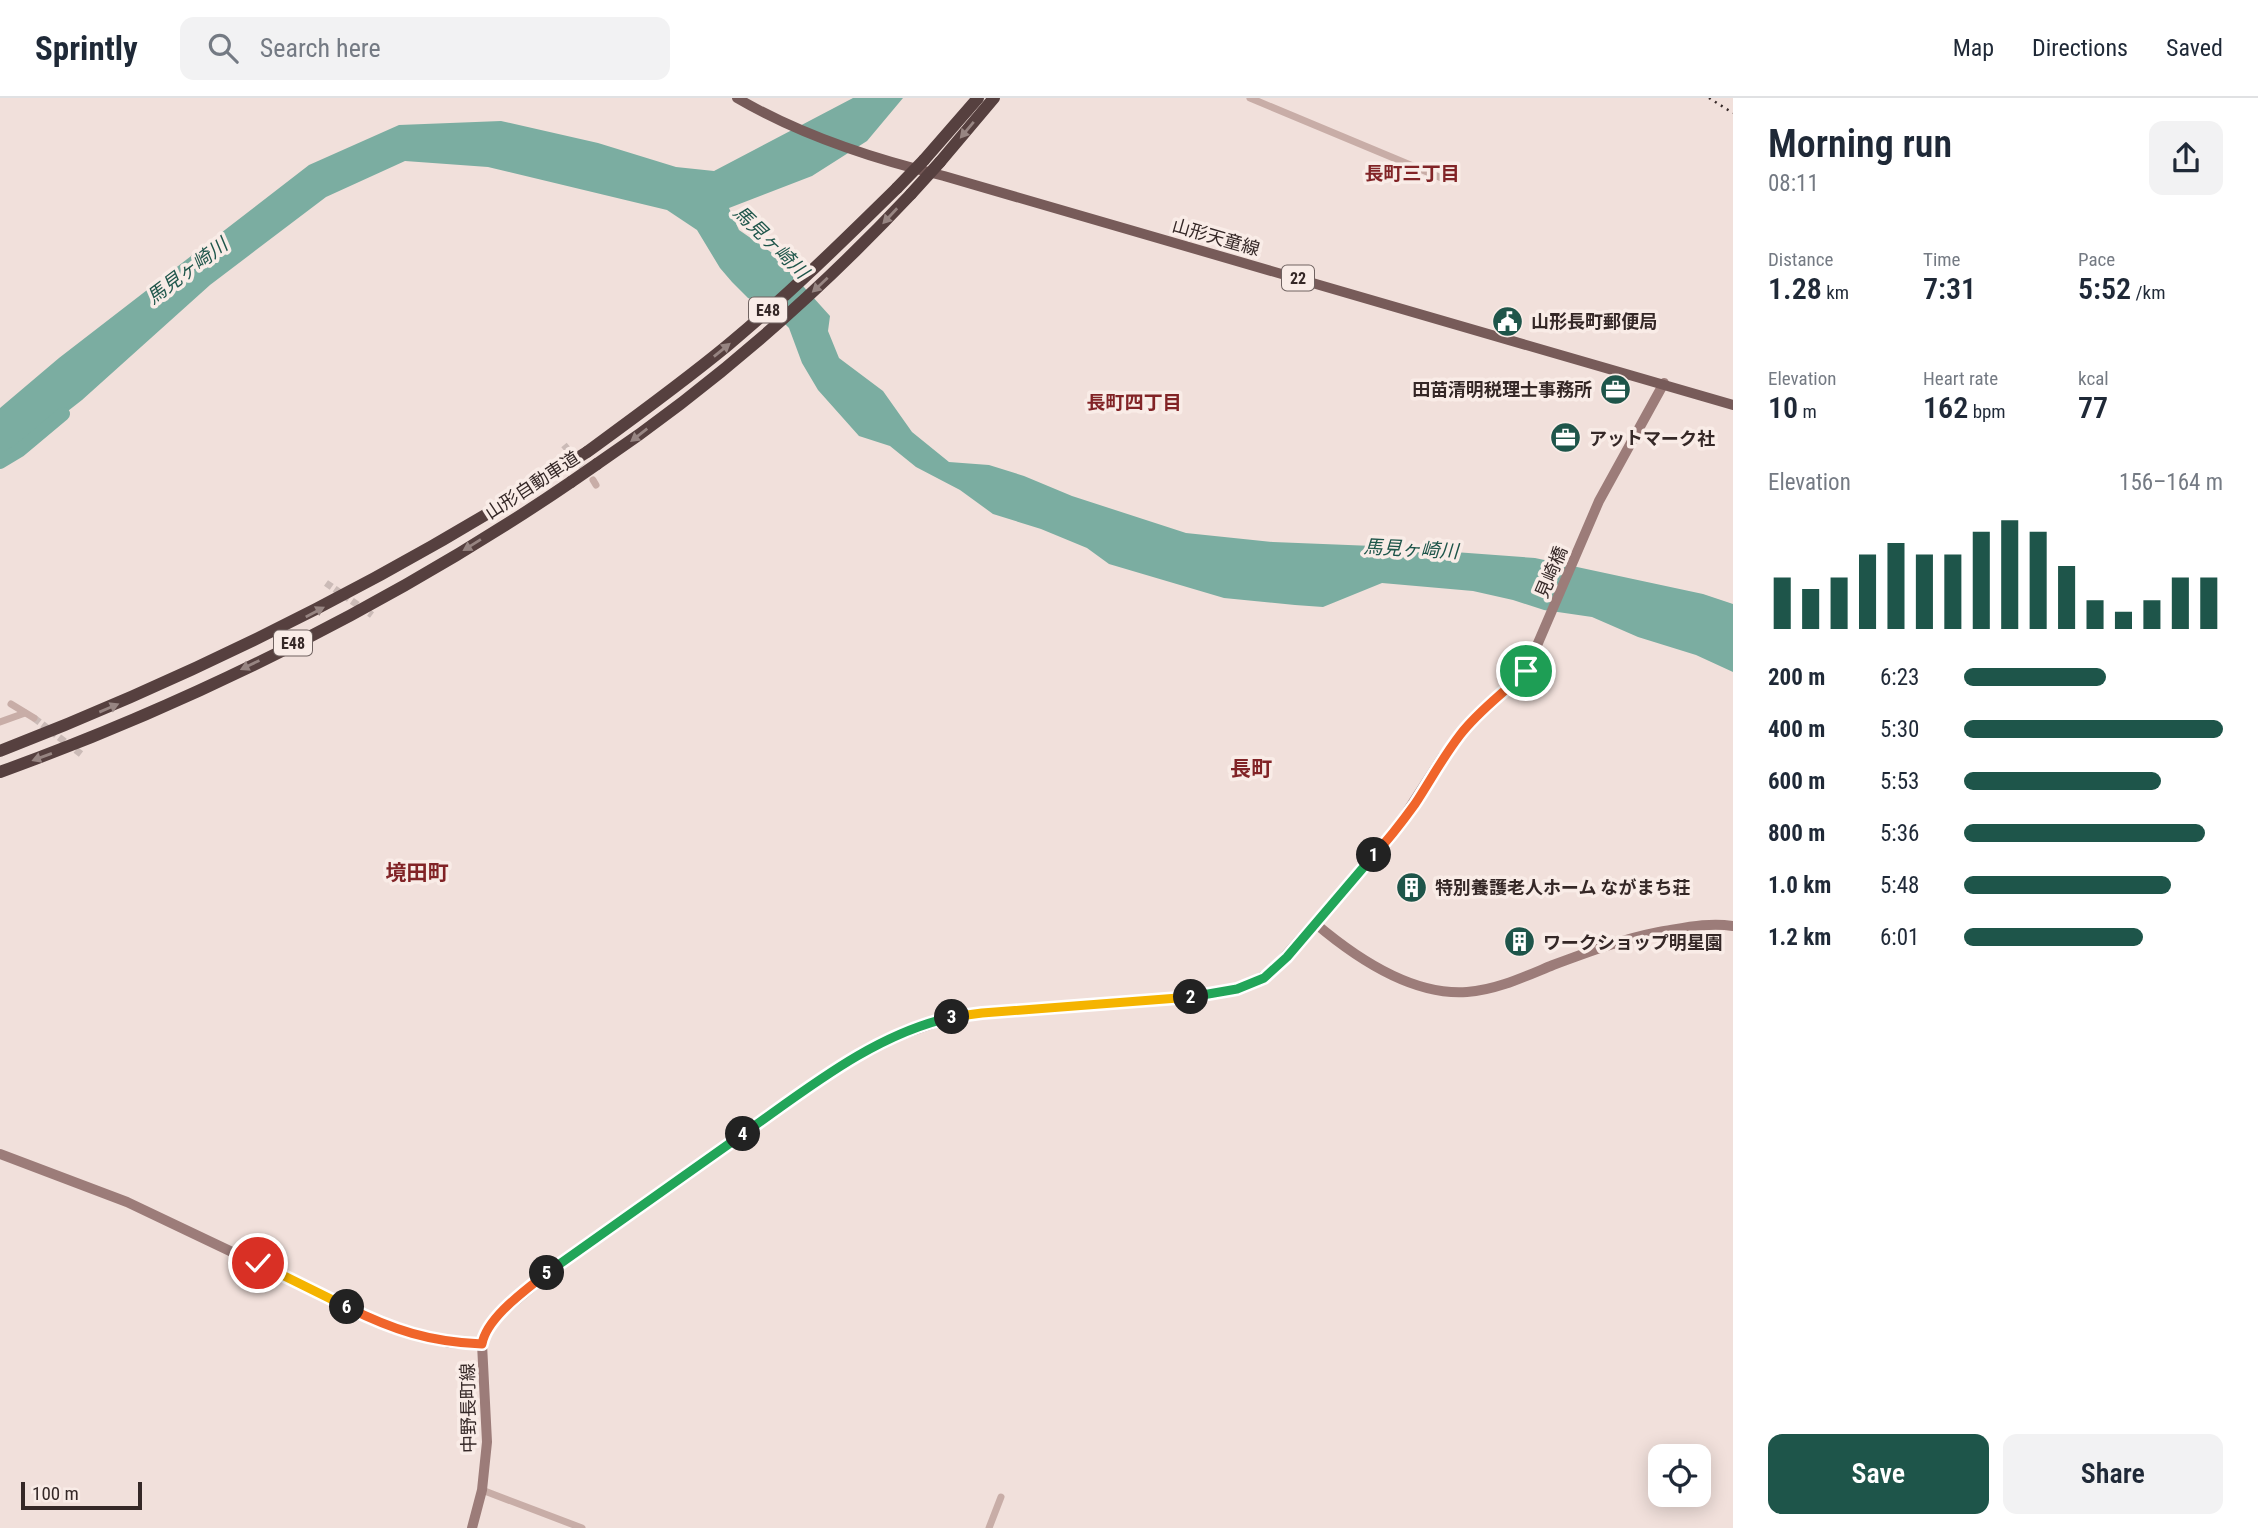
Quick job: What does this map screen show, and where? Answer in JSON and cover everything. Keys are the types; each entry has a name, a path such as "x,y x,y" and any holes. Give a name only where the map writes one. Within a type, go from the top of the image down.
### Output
{"highway":[{"name":"山形自動車道","path":"0,751 147,692 301,619 437,544 587,452 668,392 787,294 897,188 978,98"},
{"name":"山形自動車道","path":"0,772 172,702 348,615 454,555 571,482 680,403 802,302 911,194 994,98"}],"main road":[{"name":"山形天童線","path":"737,98 803,131 862,153 1733,405"},
{"name":"見崎橋","path":"1533,655 1599,501 1664,383"},
{"name":"中野長町線","path":"472,1528 482,1490 487,1442 482,1344 484,1334 500,1314 556,1266 812,1086 873,1048 916,1028 949,1018 982,1013 1214,994 1237,989 1264,978 1316,923 1396,830 1443,756 1490,702 1526,671 1533,655"},
{"path":"1316,923 1353,954 1388,974 1428,987 1466,993 1509,982 1572,958 1646,935 1703,925 1733,926"},
{"path":"0,1154 127,1202 394,1329 449,1343 482,1344"}],"street":[{"path":"1250,98 1444,179"},
{"path":"11,704 34,718"},
{"path":"0,722 25,713"},
{"path":"482,1490 582,1528"},
{"path":"989,1528 1001,1497"}],"water":[{"path":"853,98 903,98 867,141 812,176 729,208 739,230 775,255 830,316 828,331 839,358 883,391 912,432 949,462 989,465 1072,496 1186,533 1273,542 1373,546 1535,558 1703,594 1733,604 1733,672 1696,655 1638,637 1592,617 1544,610 1473,591 1382,583 1323,607 1295,605 1224,598 1109,564 1087,548 1041,529 993,514 960,490 916,467 890,446 859,436 818,390 802,363 789,328 765,304 748,298 720,268 697,230 667,210 488,167 405,161 326,197 210,285 82,400 0,464 0,408 59,358 309,165 399,125 501,121 598,143 676,167 714,171"}],"waterway":[{"name":"馬見ヶ崎川","path":"0,462 20,450 63,414"}],"tunnel":[{"path":"564,445 588,474"},
{"path":"326,583 372,615"},
{"path":"34,718 81,754"}],"railway":[{"path":"1709,98 1733,113"}],"place":[{"name":"山形長町郵便局","path":"1508,321"},
{"name":"田苗清明税理士事務所","path":"1615,389"},
{"name":"アットマーク社","path":"1566,438"},
{"name":"特別養護老人ホーム ながまち荘","path":"1412,887"},
{"name":"ワークショップ明星園","path":"1520,942"}],"district":[{"name":"長町三丁目","path":"1412,173"},
{"name":"長町四丁目","path":"1134,402"},
{"name":"長町","path":"1251,769"},
{"name":"境田町","path":"417,873"}],"route":[{"path":"258,1263 394,1329 449,1343 482,1344 484,1334 500,1314 556,1266 847,1062 895,1037 949,1018 1214,994 1237,989 1264,978 1287,957 1396,830 1443,756 1462,732 1490,702 1526,671"}]}
